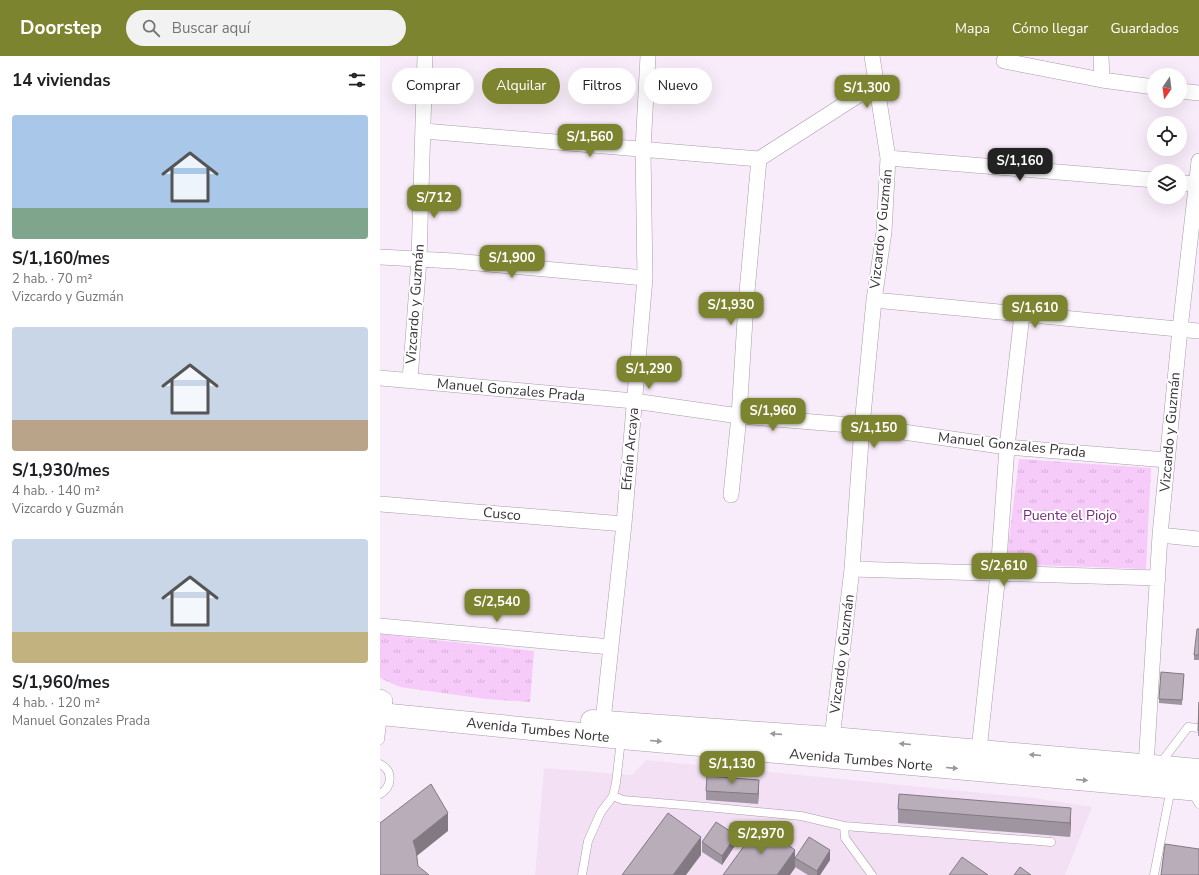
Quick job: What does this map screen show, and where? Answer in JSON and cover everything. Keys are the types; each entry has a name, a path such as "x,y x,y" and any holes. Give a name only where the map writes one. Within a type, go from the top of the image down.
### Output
{"highway":[{"name":"Avenida Tumbes Norte","path":"381,707 832,738 1152,766 1192,788"},
{"name":"Avenida Tumbes Norte","path":"381,707 622,738 1192,788"}],"street":[{"name":"Vizcardo y Guzmán","path":"410,380 419,259 424,131 425,56"},
{"name":"Efraín Arcaya","path":"603,722 624,524 645,278 643,149 648,56"},
{"name":"Vizcardo y Guzmán","path":"832,738 852,569 862,426 874,300 884,232 888,158 872,56"},
{"path":"1101,56 1102,80"},
{"path":"1004,61 1102,80 1147,86"},
{"path":"424,131 759,159 876,84"},
{"path":"1187,92 1199,93"},
{"name":"Vizcardo y Guzmán","path":"888,158 1147,179"},
{"path":"731,495 739,416 746,303 759,159"},
{"name":"Vizcardo y Guzmán","path":"1152,766 1160,535 1180,329 1199,161"},
{"path":"1187,183 1197,184"},
{"path":"380,257 454,260 645,278"},
{"name":"Vizcardo y Guzmán","path":"874,300 1199,331"},
{"path":"979,750 998,574 1007,447 1022,314"},
{"name":"Manuel Gonzales Prada","path":"380,378 634,401 739,416 862,426 1007,447 1167,460"},
{"name":"Cusco","path":"380,504 624,524"},
{"path":"1160,535 1199,539"},
{"path":"852,569 1158,578"},
{"path":"380,626 611,647"}],"lane":[{"path":"380,740 381,707"},
{"path":"1152,766 1188,727 1199,728"},
{"path":"582,875 588,841 601,812 613,796 622,738"},
{"path":"380,764 384,766 390,778 389,785 386,790 380,794"},
{"path":"1154,875 1192,788"},
{"path":"613,796 623,800 707,806 801,816 844,826 1051,842"},
{"path":"844,826 845,838 872,875"}],"shaded area":[{"path":"646,760 1034,798 1092,807 1065,875 535,875 544,768 632,775"}],"green space":[{"name":"Puente el Piojo","path":"1019,459 1151,468 1146,569 1006,564"},
{"path":"380,634 534,651 530,702 486,699 400,687 382,679 380,677"}],"building":[{"path":"1197,629 1199,629 1199,655 1194,655"},
{"path":"1161,672 1184,674 1182,700 1159,699"},
{"path":"1199,702 1199,731 1198,731"},
{"path":"707,776 759,780 758,794 706,791"},
{"path":"431,784 448,813 413,841 418,866 429,875 380,875 380,823"},
{"path":"899,794 1071,808 1070,823 898,809"},
{"path":"668,813 701,837 673,875 622,875"},
{"path":"716,822 736,835 722,856 702,842"},
{"path":"760,824 795,850 777,875 723,875"},
{"path":"809,837 830,850 817,871 795,858"},
{"path":"1165,844 1199,849 1199,875 1161,875"},
{"path":"962,857 988,875 949,875"},
{"path":"1020,867 1031,875 1014,875"}]}
